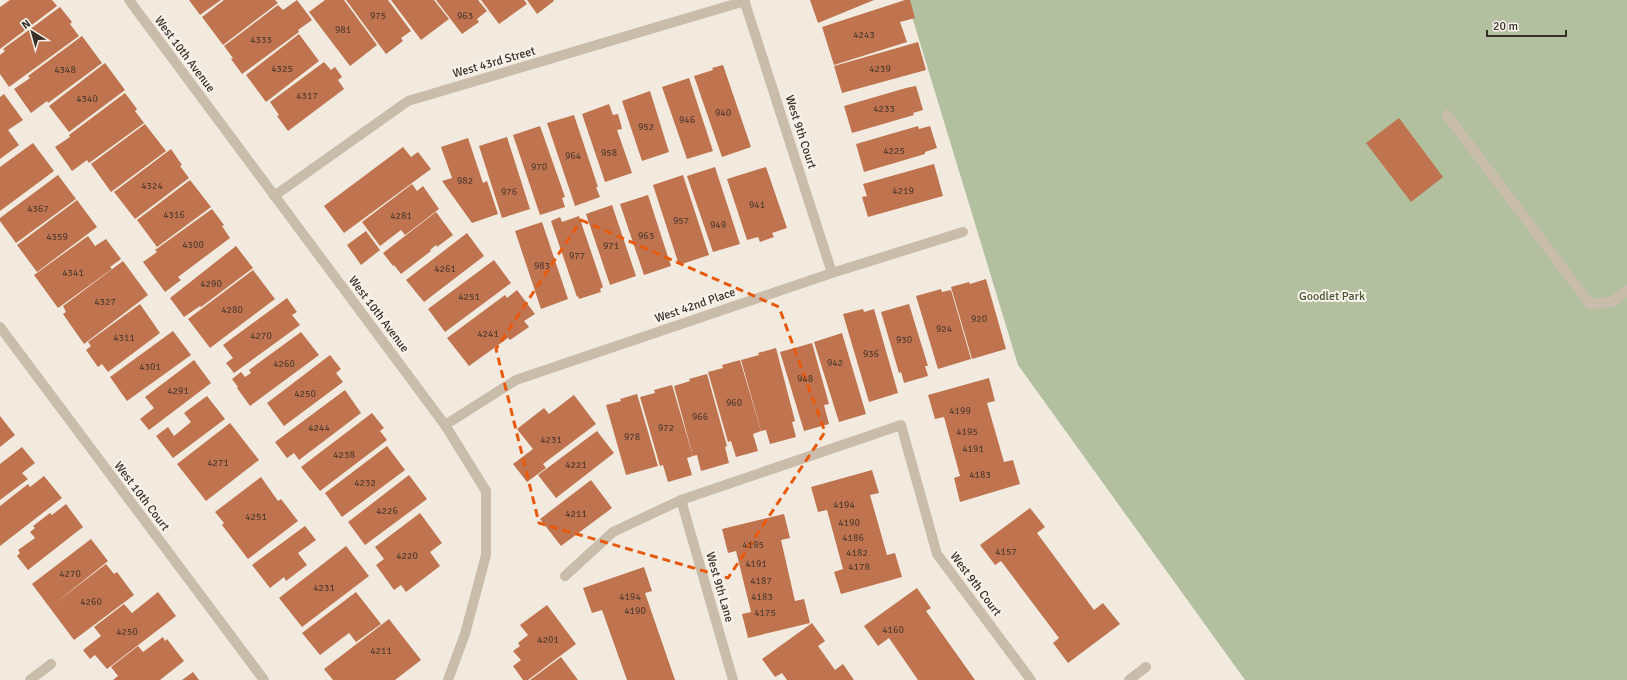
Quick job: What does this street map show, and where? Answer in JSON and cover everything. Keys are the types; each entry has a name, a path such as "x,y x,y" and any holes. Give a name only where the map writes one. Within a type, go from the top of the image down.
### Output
{"street":[{"name":"West 10th Avenue","path":"129,0 445,425 486,491 486,555 465,634 448,680"},
{"name":"West 43rd Street","path":"274,196 408,101 745,1"},
{"name":"West 9th Court","path":"745,1 832,273"},
{"path":"1448,115 1590,304 1612,302 1627,290"},
{"name":"West 42nd Place","path":"445,425 516,380 832,273 963,232"},
{"name":"West 10th Court","path":"0,327 264,680"},
{"name":"West 9th Court","path":"682,500 901,425 937,554 1031,680"},
{"path":"565,576 613,532 682,500"},
{"name":"West 9th Lane","path":"682,500 733,680"},
{"path":"30,680 51,664"},
{"path":"1129,680 1146,667"}],"highlighted area":[{"path":"581,220 779,307 825,432 728,578 539,523 496,349"}],"green space":[{"name":"Goodlet Park","path":"907,0 1627,0 1627,680 1245,680 1018,365"}],"building":[{"path":"10,0 52,0 57,6 0,49 0,7"},
{"path":"189,0 221,0 200,15"},
{"path":"224,0 275,0 278,3 223,45 202,17"},
{"path":"297,0 312,20 298,30 299,32 242,74 224,46 278,5 283,10"},
{"path":"325,0 344,0 377,45 350,66 309,12"},
{"path":"346,0 388,0 411,31 401,38 403,41 386,54"},
{"path":"391,0 434,0 449,19 421,40"},
{"path":"436,0 478,0 487,11 477,19 479,22 462,34"},
{"path":"481,0 524,0 527,4 499,24"},
{"path":"527,0 553,0 554,1 537,14"},
{"path":"810,0 874,0 818,23"},
{"path":"905,0 910,0 915,18 900,22 907,42 834,65 822,27"},
{"path":"60,7 72,22 70,24 79,36 9,87 0,74 0,55 5,51 3,49"},
{"path":"299,34 319,61 266,102 246,75"},
{"path":"82,36 102,63 48,103 47,101 31,113 14,89 30,78 28,76"},
{"path":"918,42 926,70 842,93 834,66"},
{"path":"324,62 331,70 335,67 342,77 338,80 344,89 288,131 277,116 279,115 270,102"},
{"path":"105,63 125,90 69,132 49,106"},
{"path":"723,65 751,147 722,157 694,76"},
{"path":"689,78 713,151 687,159 662,87"},
{"path":"916,86 923,110 913,113 914,115 852,133 844,106"},
{"path":"650,91 669,152 642,161 622,101"},
{"path":"125,93 137,109 135,111 144,123 89,163 87,160 72,171 55,147 70,137 69,135"},
{"path":"4,94 23,120 8,130 19,145 0,159 0,97"},
{"path":"609,104 613,115 618,114 622,129 617,130 632,173 605,182 582,114"},
{"path":"574,115 600,197 575,206 547,123"},
{"path":"1399,118 1443,177 1411,202 1366,143"},
{"path":"145,124 166,151 111,192 91,164"},
{"path":"540,126 565,197 562,198 565,207 540,215 513,135"},
{"path":"918,126 919,129 930,126 937,148 925,152 925,154 864,172 856,144"},
{"path":"507,137 530,209 502,218 479,146"},
{"path":"468,138 483,183 487,181 498,214 472,223 442,181 452,178 441,147"},
{"path":"33,143 54,171 0,211 0,167"},
{"path":"403,147 411,157 418,152 431,169 344,233 324,206"},
{"path":"171,149 182,165 180,166 189,178 135,219 114,192"},
{"path":"934,164 943,196 868,217 862,197 867,196 863,184"},
{"path":"715,167 740,244 713,252 687,176"},
{"path":"766,167 787,228 772,233 774,237 760,242 758,237 747,240 727,179"},
{"path":"58,175 76,199 16,243 0,221 0,218"},
{"path":"683,175 709,255 679,265 653,185"},
{"path":"190,180 211,207 157,247 137,220"},
{"path":"412,184 417,191 423,186 439,209 405,235 401,230 380,246 362,222"},
{"path":"648,195 671,266 644,275 620,204"},
{"path":"77,200 97,227 37,272 17,245"},
{"path":"612,205 636,276 610,285 586,214"},
{"path":"212,209 224,225 222,226 230,238 178,277 181,280 165,292 143,262 157,252 155,250"},
{"path":"436,212 453,235 437,247 436,245 430,250 431,251 401,274 383,253"},
{"path":"579,216 603,287 600,289 601,292 579,299 578,296 577,297 551,221 560,217 562,222"},
{"path":"542,222 568,299 541,309 515,231"},
{"path":"366,231 380,250 361,265 347,245"},
{"path":"467,233 484,256 424,302 406,280"},
{"path":"88,236 95,246 106,239 121,259 110,267 112,269 58,308 34,275"},
{"path":"236,246 253,268 201,307 200,306 184,317 170,298"},
{"path":"494,260 511,283 445,332 428,309"},
{"path":"123,261 148,295 84,344 63,314 66,312 63,306"},
{"path":"253,270 275,299 210,348 188,319"},
{"path":"986,279 1006,349 972,359 951,287 969,282 970,284"},
{"path":"941,289 942,292 951,290 971,359 938,369 916,296"},
{"path":"517,290 535,314 524,321 529,327 510,340 508,338 469,366 447,338 505,295 507,298"},
{"path":"287,298 297,312 292,315 300,325 234,373 226,363 233,358 223,345"},
{"path":"140,304 160,333 108,372 102,364 98,367 86,350 91,346 88,342"},
{"path":"909,304 928,366 925,366 928,376 904,383 901,372 899,373 881,312"},
{"path":"863,309 864,312 874,309 898,393 869,402 843,314"},
{"path":"173,331 191,355 127,401 110,377"},
{"path":"301,332 319,355 250,406 232,379 241,372 245,377 251,373 249,370"},
{"path":"842,333 866,414 839,422 814,342"},
{"path":"812,343 829,404 824,405 829,424 804,431 780,352"},
{"path":"776,348 795,421 792,422 796,437 770,444 766,430 761,431 741,360"},
{"path":"330,355 341,369 336,373 343,382 284,426 267,403"},
{"path":"194,360 211,383 149,430 140,419 154,408 145,397"},
{"path":"740,360 761,431 753,434 758,451 736,457 731,441 728,442 708,372 723,368 722,365"},
{"path":"707,374 727,446 725,447 729,463 701,471 697,455 693,456 674,386 690,381 689,379"},
{"path":"989,378 995,401 987,403 1004,462 1013,460 1020,484 960,502 954,478 960,476 944,417 935,419 928,395"},
{"path":"672,385 693,456 687,458 692,475 668,482 663,465 660,466 640,397 655,393 654,390"},
{"path":"345,390 361,413 299,460 294,453 287,458 275,442"},
{"path":"637,394 658,466 626,475 606,405 621,401 620,399"},
{"path":"574,395 596,424 543,464 546,468 527,482 513,464 533,449 517,429 544,408 549,414"},
{"path":"207,396 225,419 173,458 156,436 168,427 174,436 191,422 184,413"},
{"path":"372,413 384,428 380,431 387,440 320,491 301,467"},
{"path":"0,416 15,435 0,447"},
{"path":"230,423 259,460 206,501 177,464"},
{"path":"597,431 614,453 556,498 538,475"},
{"path":"387,446 405,470 342,517 325,493"},
{"path":"22,447 35,463 22,473 28,479 0,500 0,464"},
{"path":"872,470 879,493 870,495 887,555 895,553 902,577 841,594 834,572 843,569 827,510 818,512 811,487"},
{"path":"409,475 427,499 365,545 348,522"},
{"path":"44,476 62,498 0,546 0,506 28,484 30,487"},
{"path":"261,477 278,501 281,499 298,521 248,559 222,525 224,523 215,512"},
{"path":"591,480 612,508 561,546 540,519"},
{"path":"66,504 83,527 28,570 17,556 20,553 18,550 35,538 30,532 35,528 33,526 50,513 52,515"},
{"path":"1030,508 1045,527 1037,533 1094,610 1103,603 1120,624 1068,663 1053,643 1059,638 1001,561 995,565 980,545"},
{"path":"420,513 442,543 430,552 440,566 406,592 401,585 394,590 376,565 384,559 375,547"},
{"path":"784,514 790,538 781,540 795,601 804,599 810,623 748,638 742,614 751,612 736,551 728,553 722,529"},
{"path":"305,526 316,540 298,553 307,565 286,581 284,577 270,588 252,565"},
{"path":"91,539 108,561 54,604 106,564 114,574 117,572 134,595 74,640 32,584"},
{"path":"346,546 369,576 302,627 279,598"},
{"path":"644,567 652,591 645,593 675,680 627,680 602,610 592,613 583,588"},
{"path":"917,588 931,608 926,611 975,680 918,680 889,638 878,646 864,626"},
{"path":"158,592 176,616 107,669 95,655 90,659 83,650 101,636 94,627 124,604 132,613"},
{"path":"356,592 381,624 356,642 349,633 320,655 302,633"},
{"path":"547,605 576,644 528,680 523,680 513,666 521,660 513,651 520,646 518,643 528,635 520,625"},
{"path":"389,619 421,660 395,680 333,680 324,669"},
{"path":"812,623 825,641 818,646 835,670 843,664 854,680 787,680 782,673 775,677 762,659"},
{"path":"163,637 165,641 167,639 184,661 160,680 113,680 118,676 111,667 138,646 143,652"},
{"path":"561,657 578,680 530,680"},
{"path":"193,672 199,680 182,680"}]}
